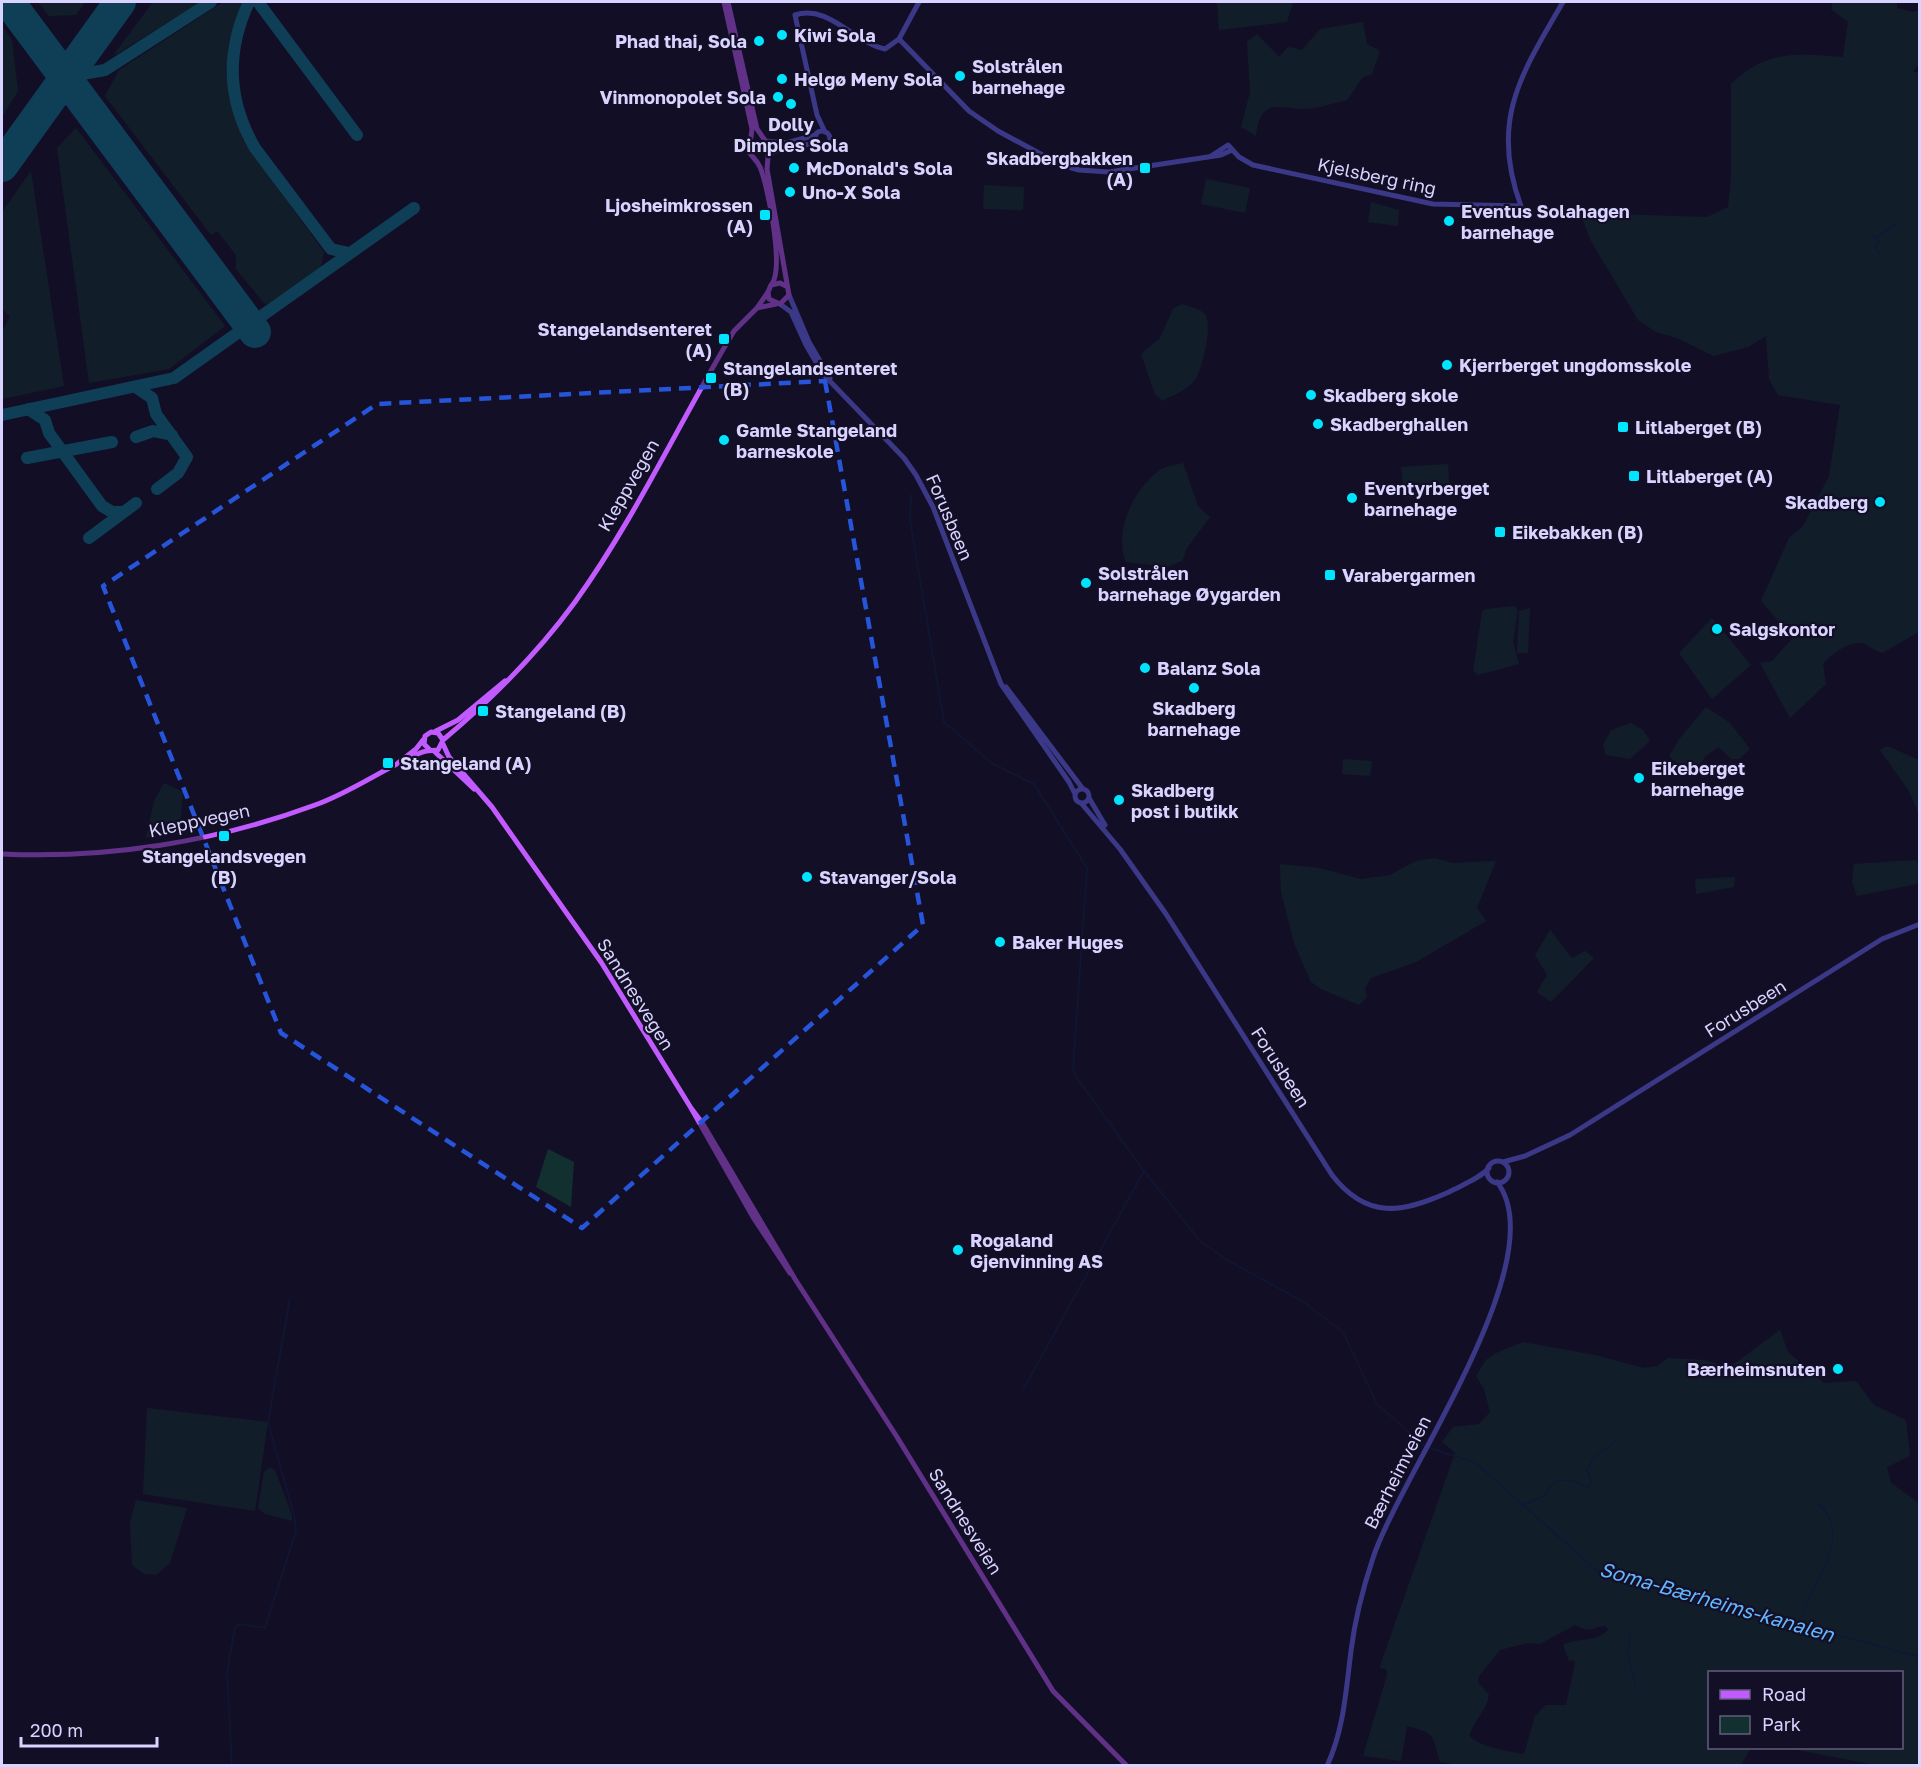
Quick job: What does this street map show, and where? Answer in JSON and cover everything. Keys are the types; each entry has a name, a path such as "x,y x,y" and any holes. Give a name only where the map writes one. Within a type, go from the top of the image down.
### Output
{"main road":[{"path":"726,2 757,129 769,146 767,155 789,295 778,304 757,308"},
{"path":"726,2 752,141 749,152 762,174 778,254 778,270 768,292 770,299 778,304"},
{"path":"755,159 783,148 816,144 822,147 829,144 830,137 817,115 795,15 813,14 826,18 882,48 889,48 899,39 919,2"},
{"name":"Kjelsberg ring","path":"899,39 969,111 998,131 1061,165 1079,170 1109,172 1211,156 1230,148 1253,165 1432,204 1521,206 1509,164 1513,104 1527,64 1563,2"},
{"path":"816,144 817,115"},
{"path":"752,141 786,142 825,132"},
{"path":"771,285 780,283 786,286"},
{"name":"Kleppvegen","path":"2,854 92,853 189,839 313,806 393,767 432,751 499,692 560,622 586,585 734,331 757,308 768,292"},
{"name":"Forusbeen","path":"789,295 809,342 839,392"},
{"name":"Forusbeen","path":"778,304 791,312 811,355 839,392 904,458 921,484 1006,695 1069,782 1075,799 1120,849"},
{"name":"Kleppvegen","path":"393,767 416,749 427,733 458,720 516,672"},
{"name":"Forusbeen","path":"998,675 1083,789 1087,791 1120,849 1166,914 1345,1190 1370,1206 1397,1210 1423,1203 1467,1183 1481,1179 1494,1181 1508,1176 1525,1156"},
{"path":"434,731 443,742"},
{"path":"423,740 432,751"},
{"name":"Sandnesvegen","path":"443,742 449,757 482,795 601,962 691,1108 753,1217"},
{"name":"Sandnesvegen","path":"432,751 482,795"},
{"path":"1075,794 1083,789"},
{"path":"1081,803 1089,798"},
{"name":"Forusbeen","path":"1467,1183 1494,1162 1525,1156 1593,1121 1882,939 1920,924"},
{"name":"Sandnesveien","path":"691,1108 703,1124 795,1279"},
{"path":"1503,1162 1508,1176 1507,1200"},
{"path":"1489,1168 1488,1176 1507,1200"},
{"name":"Bærheimveien","path":"1327,1766 1340,1731 1355,1623 1373,1557 1390,1513 1465,1374 1482,1336 1511,1241 1512,1222 1507,1200"},
{"name":"Sandnesveien","path":"753,1217 887,1422 1053,1691 1127,1766"}],"highlighted area":[{"path":"825,381 923,925 582,1228 281,1033 103,586 377,404"}],"green space":[{"path":"38,2 85,2 76,15 49,16"},
{"path":"153,2 201,2 115,55 115,53"},
{"path":"223,2 243,2 229,41 227,65 232,107 243,140 324,252 321,267 265,304 236,269 236,255 217,231 211,235 105,96 119,70"},
{"path":"1217,2 1293,2 1287,22 1219,30"},
{"path":"1833,2 1897,2 1897,8 1912,12 1919,10 1919,64 1913,71 1920,74 1919,632 1882,653 1860,643 1848,645 1836,652 1823,664 1826,684 1790,718 1760,663 1772,661 1793,638 1761,601 1789,538 1803,526 1829,476 1840,405 1778,395 1769,379 1766,336 1748,347 1713,356 1677,338 1656,332 1638,320 1591,241 1580,213 1707,217 1728,207 1731,178 1731,84 1744,73 1770,59 1797,55 1843,57 1848,22 1831,9"},
{"path":"1363,22 1367,44 1380,51 1372,74 1362,78 1347,100 1312,108 1275,107 1269,109 1261,117 1256,136 1241,127 1250,92 1247,42 1257,34 1279,57 1288,47 1302,50 1320,29"},
{"path":"2,26 12,40 18,91 2,117"},
{"path":"76,128 225,326 169,369 89,383 57,148"},
{"path":"31,171 64,386 2,399 2,332 10,316 2,309 2,212"},
{"path":"1206,179 1250,188 1245,213 1201,204"},
{"path":"984,185 1024,187 1023,210 983,209"},
{"path":"1371,202 1399,210 1398,226 1368,222"},
{"path":"1182,304 1197,309 1207,318 1206,347 1194,381 1183,390 1162,401 1155,394 1141,354 1160,338 1173,309"},
{"path":"1183,463 1198,506 1210,517 1187,548 1182,561 1167,567 1126,562 1122,538 1124,524 1134,499 1160,470"},
{"path":"1448,464 1450,494 1405,498 1401,467"},
{"path":"1515,606 1518,611 1513,642 1519,664 1478,675 1473,671 1482,612 1486,609"},
{"path":"1530,608 1528,653 1517,653 1519,611"},
{"path":"1712,618 1751,665 1712,699 1679,653"},
{"path":"1706,707 1730,723 1750,749 1739,759 1731,759 1718,747 1706,756 1691,775 1669,756 1680,738"},
{"path":"1631,723 1643,730 1650,741 1630,759 1606,755 1603,745 1611,730"},
{"path":"1887,746 1919,760 1919,814 1909,791 1880,750"},
{"path":"1343,759 1372,761 1370,776 1342,774"},
{"path":"164,783 183,792 180,830 146,838 154,801"},
{"path":"1435,858 1453,863 1496,861 1477,908 1486,921 1416,962 1371,978 1365,988 1367,997 1359,1005 1321,989 1311,982 1294,943 1281,892 1280,864 1319,868 1361,879 1390,875 1416,861"},
{"path":"1916,860 1919,872 1917,884 1857,896 1852,882 1854,864"},
{"path":"1735,877 1734,887 1696,894 1695,879"},
{"path":"1550,930 1572,958 1585,951 1594,958 1551,1002 1537,992 1547,975 1535,955"},
{"path":"548,1149 574,1162 571,1207 536,1187"},
{"path":"1780,1330 1788,1352 1824,1383 1856,1381 1874,1405 1906,1420 1910,1456 1887,1467 1891,1483 1919,1503 1919,1765 1876,1765 1792,1749 1903,1749 1903,1671 1708,1671 1708,1749 1750,1749 1741,1765 1461,1765 1440,1762 1431,1736 1407,1726 1401,1761 1363,1756 1387,1675 1386,1669 1380,1668 1381,1663 1455,1453 1442,1442 1453,1427 1479,1424 1490,1412 1484,1389 1476,1376 1486,1360 1494,1354 1523,1342 1595,1355 1644,1368 1658,1366 1668,1358 1704,1360 1730,1367","holes":["1575,1625 1589,1630 1601,1626 1606,1626 1608,1630 1598,1637 1563,1645 1569,1661 1573,1660 1575,1663 1566,1705 1546,1705 1535,1716 1524,1754 1488,1746 1469,1736 1489,1695 1478,1682 1479,1676 1500,1650 1527,1643 1540,1644"]},
{"path":"147,1408 268,1422 255,1511 143,1494"},
{"path":"270,1467 275,1470 292,1515 292,1521 265,1514 258,1508 264,1472"},
{"path":"136,1500 187,1508 170,1563 156,1575 144,1574 132,1565 130,1521"}],"waterway":[{"path":"1871,236 1876,237 1897,224"},
{"path":"1876,237 1879,242 1875,247 1879,253"},
{"name":"Soma-Bærheims-kanalen","path":"911,495 910,520 944,722 993,764 1034,784 1087,868 1073,1069 1077,1078 1144,1171 1201,1242 1227,1260 1302,1301 1343,1332 1377,1404 1425,1446"},
{"path":"1023,1390 1144,1171"},
{"path":"232,1766 227,1673 235,1627 240,1624 265,1628 296,1531 295,1519 268,1422 290,1298"},
{"path":"1522,1505 1544,1496 1553,1483 1559,1480 1573,1481 1587,1487 1592,1483 1587,1471 1593,1458 1614,1443"},
{"name":"Soma-Bærheims-kanalen","path":"1430,1448 1476,1463 1597,1571 1620,1577"},
{"path":"1804,1611 1823,1570 1832,1543 1833,1530 1829,1517 1819,1504"},
{"name":"Soma-Bærheims-kanalen","path":"1628,1579 1920,1657"},
{"path":"1630,1633 1628,1657 1636,1686"}],"taxiway":[{"path":"65,77 105,70 211,2"},
{"path":"249,2 236,39 233,57 235,94 246,130 255,148 331,249 349,253"},
{"path":"258,2 357,135"},
{"path":"2,415 174,378 414,208"},
{"path":"241,313 250,319 259,320"},
{"path":"137,388 152,398 156,414 187,457 178,473 157,489"},
{"path":"28,409 45,420 49,433 102,506 112,512 124,512"},
{"path":"136,437 153,431 172,435"},
{"path":"27,458 112,442"},
{"path":"89,538 136,503"}],"runway":[{"path":"9,2 255,332"},
{"path":"2,166 120,2"}],"place":[{"name":"Kiwi Sola","path":"782,35"},
{"name":"Phad thai, Sola","path":"759,41"},
{"name":"Solstrålen barnehage","path":"960,76"},
{"name":"Helgø Meny Sola","path":"782,79"},
{"name":"Vinmonopolet Sola","path":"778,97"},
{"name":"Dolly Dimples Sola","path":"791,104"},
{"name":"McDonald's Sola","path":"794,168"},
{"name":"Skadbergbakken (A)","path":"1145,168"},
{"name":"Uno-X Sola","path":"790,192"},
{"name":"Ljosheimkrossen (A)","path":"765,215"},
{"name":"Eventus Solahagen barnehage","path":"1449,221"},
{"name":"Stangelandsenteret (A)","path":"724,339"},
{"name":"Kjerrberget ungdomsskole","path":"1447,365"},
{"name":"Stangelandsenteret (B)","path":"711,378"},
{"name":"Skadberg skole","path":"1311,395"},
{"name":"Skadberghallen","path":"1318,424"},
{"name":"Litlaberget (B)","path":"1623,427"},
{"name":"Gamle Stangeland barneskole","path":"724,440"},
{"name":"Litlaberget (A)","path":"1634,476"},
{"name":"Eventyrberget barnehage","path":"1352,498"},
{"name":"Skadberg","path":"1880,502"},
{"name":"Eikebakken (B)","path":"1500,532"},
{"name":"Varabergarmen","path":"1330,575"},
{"name":"Solstrålen barnehage Øygarden","path":"1086,583"},
{"name":"Salgskontor","path":"1717,629"},
{"name":"Balanz Sola","path":"1145,668"},
{"name":"Skadberg barnehage","path":"1194,688"},
{"name":"Stangeland (B)","path":"483,711"},
{"name":"Stangeland (A)","path":"388,763"},
{"name":"Eikeberget barnehage","path":"1639,778"},
{"name":"Skadberg post i butikk","path":"1119,800"},
{"name":"Stangelandsvegen (B)","path":"224,836"},
{"name":"Stavanger/Sola","path":"807,877"},
{"name":"Baker Huges","path":"1000,942"},
{"name":"Rogaland Gjenvinning AS","path":"958,1250"},
{"name":"Bærheimsnuten","path":"1838,1369"}]}
